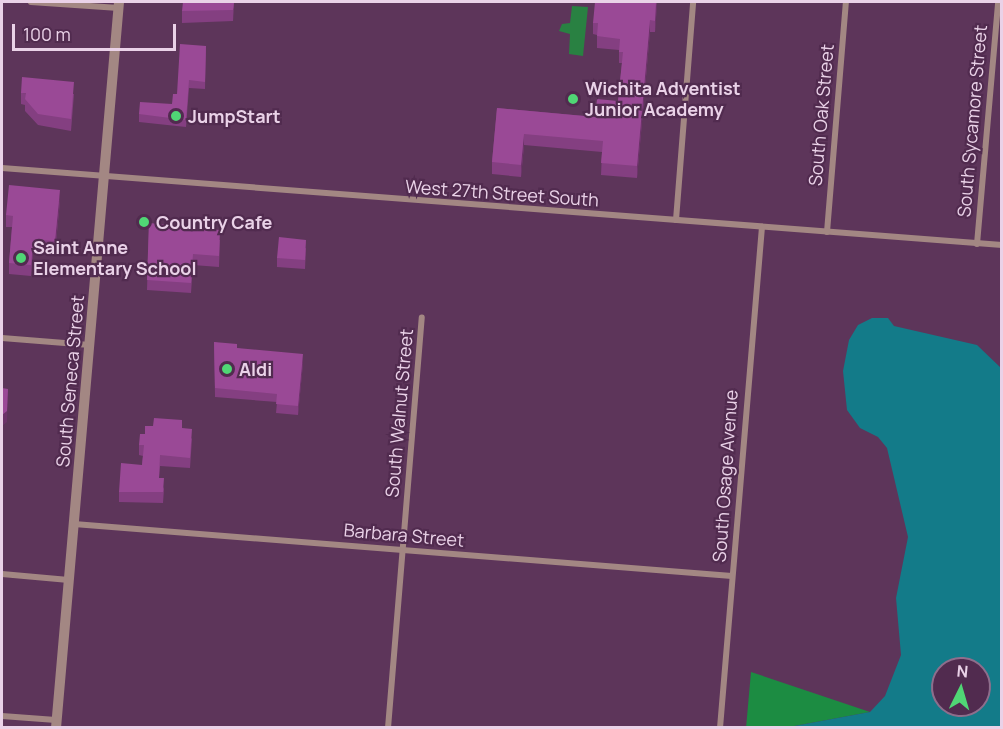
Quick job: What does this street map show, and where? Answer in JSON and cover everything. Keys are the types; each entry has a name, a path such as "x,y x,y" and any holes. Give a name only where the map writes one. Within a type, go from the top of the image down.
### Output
{"street":[{"path":"31,2 119,5"},
{"path":"676,220 693,2"},
{"name":"South Oak Street","path":"827,232 846,2"},
{"name":"South Sycamore Street","path":"977,244 998,2"},
{"name":"South Seneca Street","path":"56,724 119,5"},
{"name":"West 27th Street South","path":"2,168 1002,246"},
{"name":"South Osage Avenue","path":"720,728 762,227"},
{"name":"South Walnut Street","path":"388,728 422,317"},
{"path":"2,338 90,345"},
{"name":"Barbara Street","path":"74,524 732,576"},
{"path":"2,574 69,580"},
{"path":"2,716 56,724"}],"green space":[{"path":"572,6 588,7 583,56 569,54 570,34 559,31 562,24 570,23"},
{"path":"751,672 870,712 789,727 746,728"}],"shaded area":[{"path":"872,318 888,318 894,326 977,345 1001,368 1001,727 789,727 870,712 885,696 901,655 896,598 908,537 887,448 878,437 860,428 847,410 843,371 849,340 858,325"}],"building":[{"path":"183,2 234,2 233,10 182,11"},
{"path":"595,2 656,2 655,21 650,20 637,166 601,163 603,141 524,134 521,165 492,162 497,108 595,117 597,99 618,101 623,52 619,52 620,39 597,36 598,23 593,23"},
{"path":"180,44 206,46 205,82 189,80 186,120 139,114 140,102 172,104 173,94 177,94"},
{"path":"22,77 74,82 71,119 38,114 25,99 26,93 21,93"},
{"path":"9,185 60,190 55,241 40,240 33,243 31,265 9,263 13,216 6,215"},
{"path":"149,223 220,230 219,256 193,254 191,283 147,280"},
{"path":"279,237 306,240 305,260 277,258"},
{"path":"214,342 237,344 237,348 303,354 298,406 276,404 277,394 215,388"},
{"path":"2,388 8,389 7,411 2,415"},
{"path":"154,418 182,420 182,428 192,429 190,458 160,455 159,478 164,478 163,492 119,492 121,463 142,465 144,445 139,445 140,434 145,434 145,426 153,426"}],"place":[{"name":"Wichita Adventist Junior Academy","path":"573,99"},
{"name":"JumpStart","path":"176,116"},
{"name":"Country Cafe","path":"144,222"},
{"name":"Saint Anne Elementary School","path":"21,258"},
{"name":"Aldi","path":"227,369"}]}
